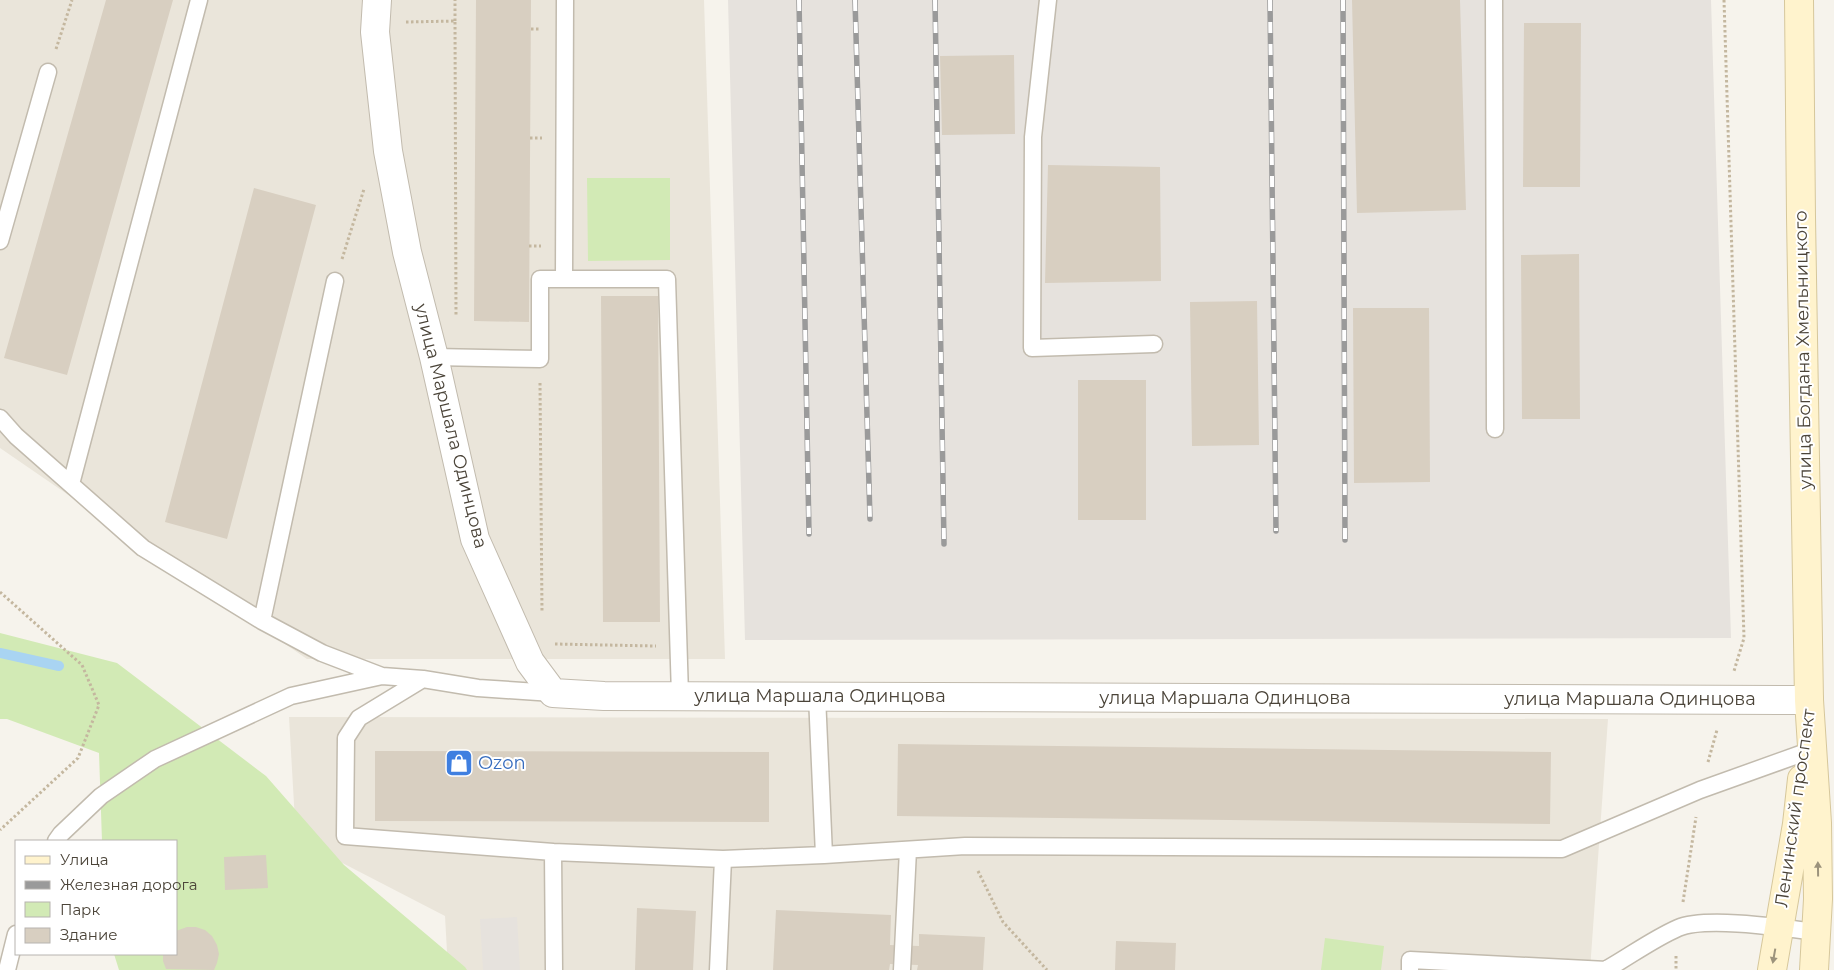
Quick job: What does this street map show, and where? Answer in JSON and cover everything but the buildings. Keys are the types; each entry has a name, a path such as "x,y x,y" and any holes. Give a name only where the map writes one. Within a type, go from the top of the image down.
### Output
{"main road":[{"name":"улица Богдана Хмельницкого","path":"1800,0 1801,217 1809,700"},
{"name":"Ленинский проспект","path":"1772,970 1797,824 1806,752 1809,700"},
{"name":"Ленинский проспект","path":"1809,700 1817,823 1826,895 1816,932 1814,970"}],"street":[{"name":"улица Маршала Одинцова","path":"376,0 375,32 388,151 407,252 445,357 476,539 530,662 553,693 604,696 1809,700"}],"lane":[{"path":"71,484 198,0"},
{"path":"564,278 566,0"},
{"path":"1048,0 1033,137 1032,348 1154,344"},
{"path":"1494,0 1496,430"},
{"path":"0,241 48,72"},
{"path":"445,357 540,359 540,279 667,279 680,695"},
{"path":"262,621 335,281"},
{"path":"0,418 16,436 143,548 262,621 322,653 382,676"},
{"path":"57,840 60,834 100,796 156,759 292,696 382,676 423,679 478,688 553,693"},
{"path":"423,679 359,718 346,738 345,836 554,852 723,859 965,846 1562,849 1700,790 1806,752"},
{"path":"817,696 824,855"},
{"path":"902,970 908,850"},
{"path":"554,852 554,970"},
{"path":"718,970 723,859"},
{"path":"1410,970 1410,960 1607,970 1679,928 1698,924 1720,923 1779,927 1816,932"},
{"path":"7,970 15,938"}],"path":[{"path":"48,72 72,0"},
{"path":"445,357 455,0"},
{"path":"1724,0 1744,638"},
{"path":"397,22 455,21"},
{"path":"335,281 364,187"},
{"path":"540,359 542,614"},
{"path":"0,592 82,665 99,705 78,758 0,830"},
{"path":"552,644 679,647"},
{"path":"965,846 1003,922 1047,970"}],"shaded area":[{"path":"0,0 704,0 725,659 307,659 0,448"},
{"path":"728,0 1711,0 1731,638 745,640"},
{"path":"289,717 1608,719 1590,970 448,970 445,916 296,839"},
{"path":"517,917 520,970 483,970 480,919"}],"green space":[{"path":"587,178 670,178 670,260 588,261"},
{"path":"0,633 117,663 266,776 344,865 467,970 119,970 114,955 178,955 178,840 102,840 99,753 7,719 0,719"},
{"path":"1325,938 1384,946 1381,970 1321,970"}],"waterway":[{"path":"0,653 59,666"}],"railway":[{"path":"799,0 809,534"},
{"path":"855,0 870,519"},
{"path":"935,0 944,544"},
{"path":"1270,0 1276,531"},
{"path":"1343,0 1345,540"}],"place":[{"name":"Ozon","path":"459,763"}]}
